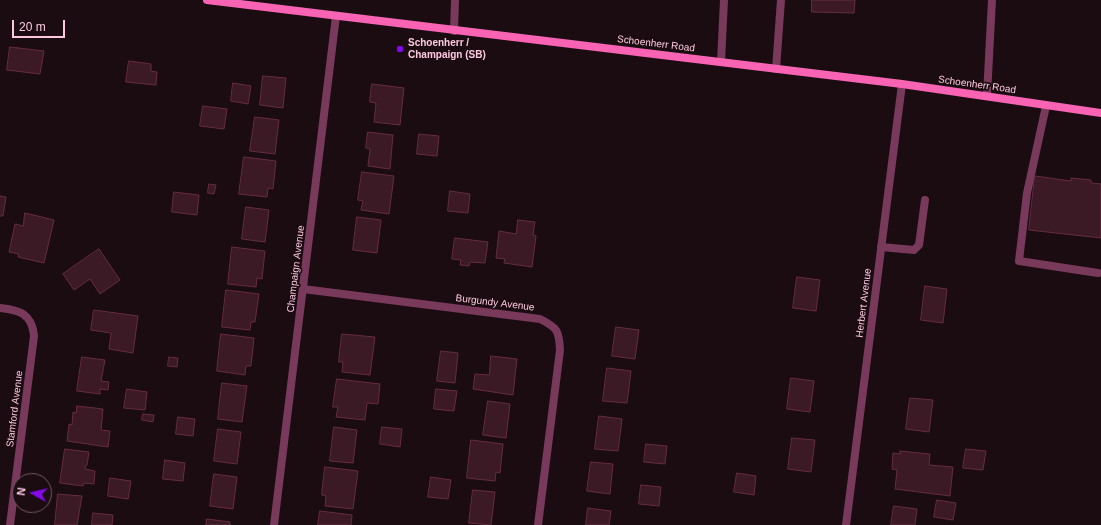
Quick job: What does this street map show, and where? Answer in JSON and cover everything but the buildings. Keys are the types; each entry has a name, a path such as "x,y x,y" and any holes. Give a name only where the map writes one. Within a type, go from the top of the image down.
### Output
{"main road":[{"name":"Schoenherr Road","path":"207,0 902,84 988,95 1046,106 1101,113"}],"street":[{"path":"454,31 455,0"},
{"path":"721,62 724,0"},
{"path":"776,69 781,0"},
{"path":"988,95 992,0"},
{"name":"Champaign Avenue","path":"274,525 304,289 336,16"},
{"name":"Herbert Avenue","path":"846,525 902,84"},
{"path":"1046,106 1027,193 1019,261 1098,273"},
{"path":"881,247 914,250 919,245 925,200"},
{"name":"Burgundy Avenue","path":"304,289 540,319 554,326 560,337 560,350 538,525"},
{"name":"Stamford Avenue","path":"0,308 16,310 24,314 30,320 33,328 32,350 10,525"}],"place":[{"name":"Schoenherr / Champaign (SB)","path":"400,49"}]}
